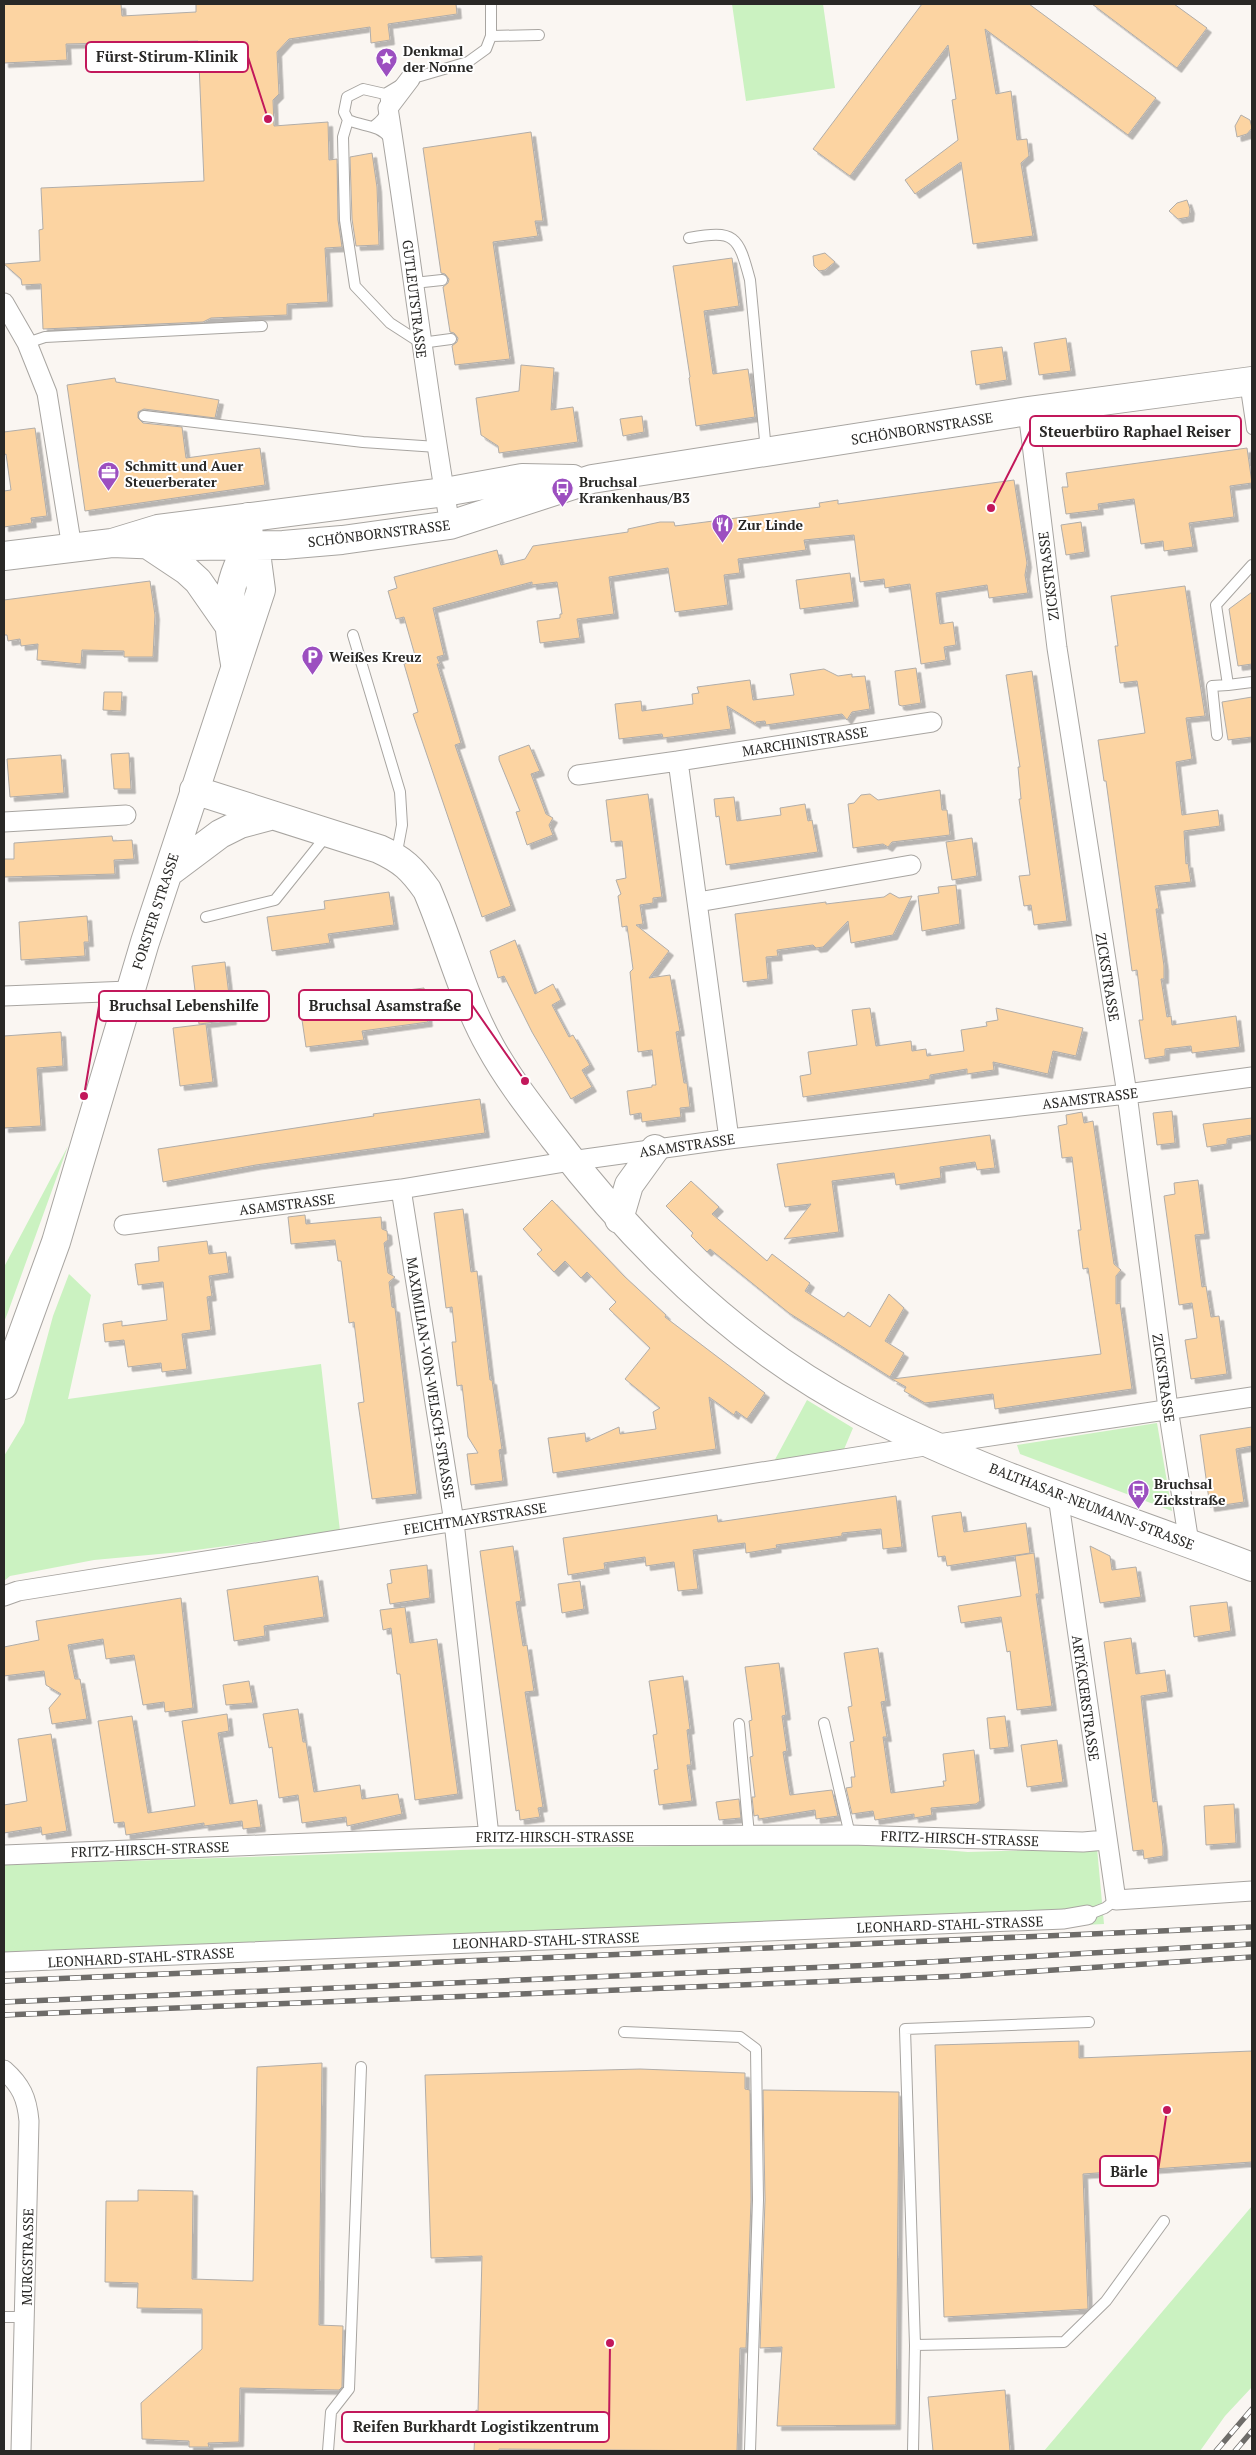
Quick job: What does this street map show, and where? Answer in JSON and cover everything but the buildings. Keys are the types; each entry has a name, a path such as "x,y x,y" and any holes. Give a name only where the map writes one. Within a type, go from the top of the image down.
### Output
{"street":[{"path":"387,101 410,79"},
{"name":"GUTLEUTSTRASSE","path":"387,101 421,343 450,525"},
{"path":"4,303 27,343 47,393 72,548"},
{"name":"SCHÖNBORNSTRASSE","path":"112,543 150,546 250,545 342,540 450,525 592,479 1028,411 1249,381"},
{"name":"ZICKSTRASSE","path":"1028,411 1057,648 1127,1094 1168,1408 1189,1543"},
{"name":"SCHÖNBORNSTRASSE","path":"112,543 158,529 444,492 522,478 592,479"},
{"name":"FORSTER STRASSE","path":"4,1385 56,1242 130,990 261,590 257,560 250,545 248,517"},
{"path":"4,556 112,543"},
{"name":"FORSTER STRASSE","path":"235,665 228,624 231,580 237,564 250,545"},
{"path":"150,546 186,570 198,582 228,624"},
{"name":"MARCHINISTRASSE","path":"578,775 932,722"},
{"path":"678,761 729,1139"},
{"name":"BALTHASAR-NEUMANN-STRASSE","path":"194,790 396,857 412,868 427,890 489,1045 515,1087 571,1161 619,1218 683,1282 756,1343 813,1382 860,1410 931,1445 1058,1496 1252,1567"},
{"path":"4,822 126,815"},
{"path":"168,873 220,834 240,824 270,816"},
{"path":"698,902 911,866"},
{"path":"4,996 130,990"},
{"name":"ASAMSTRASSE","path":"124,1225 401,1189 571,1161 729,1139 1127,1094 1252,1077"},
{"path":"619,1218 629,1185 655,1149"},
{"name":"MAXIMILIAN-VON-WELSCH-STRASSE","path":"401,1189 454,1522 489,1836"},
{"path":"931,1445 1168,1408 1252,1397"},
{"name":"FEICHTMAYRSTRASSE","path":"11,1594 931,1445"},
{"name":"ARTÄCKERSTRASSE","path":"1058,1496 1116,1900"},
{"name":"FRITZ-HIRSCH-STRASSE","path":"4,1856 489,1836 850,1834 1083,1842 1106,1840"},
{"path":"1116,1900 1252,1891"},
{"name":"LEONHARD-STAHL-STRASSE","path":"4,1962 1064,1919 1087,1915"},
{"name":"MURGSTRASSE","path":"4,2070 23,2091 30,2120 21,2451"}],"lane":[{"path":"410,79 468,62 486,49 491,36 491,4"},
{"path":"491,36 539,35"},
{"path":"374,126 383,120 387,101 363,89 348,97 344,112 348,120 343,137 345,220 355,286 390,324 421,343 451,339"},
{"path":"348,120 374,126 385,131 394,144"},
{"path":"689,238 719,233 732,238 743,254 750,280 766,452"},
{"path":"414,283 442,280"},
{"path":"27,343 46,336 262,326"},
{"path":"1249,381 1252,429"},
{"path":"144,416 363,442 437,447"},
{"path":"1228,684 1216,605 1252,565"},
{"path":"353,636 400,792 402,825 396,857"},
{"path":"1217,736 1212,686 1252,682"},
{"path":"206,917 275,900 328,833"},
{"path":"824,1723 850,1834"},
{"path":"738,1724 749,1835"},
{"path":"1087,1915 1105,1908 1116,1900"},
{"path":"913,2451 915,2346 905,2029 1089,2022"},
{"path":"624,2032 740,2037 756,2048 758,2200 750,2451"},
{"path":"328,2451 331,2412 349,2389 361,2067"},
{"path":"915,2346 1064,2342 1106,2302 1164,2221"},
{"path":"4,2316 26,2317"}],"green space":[{"path":"732,4 823,4 835,88 746,101"},
{"path":"68,1146 8,1312 4,1322 4,1267"},
{"path":"69,1274 91,1295 68,1399 321,1364 340,1531 181,1552 94,1560 10,1576 4,1581 4,1456 24,1423 53,1316"},
{"path":"807,1400 853,1428 842,1454 771,1467"},
{"path":"1157,1423 1172,1511 1020,1454 1017,1445"},
{"path":"861,1843 968,1852 1097,1848 1104,1924 4,1954 4,1865 491,1849"},
{"path":"1252,2206 1252,2387 1225,2416 1200,2451 1044,2451"}],"railway":[{"path":"4,1981 1252,1927"},
{"path":"4,2002 875,1965 1252,1944"},
{"path":"4,2015 961,1976 1252,1957"},
{"path":"1216,2451 1252,2409"},
{"path":"1235,2451 1252,2431"}],"place":[{"name":"Denkmal der Nonne","path":"387,77"},
{"name":"Fürst-Stirum-Klinik","path":"268,119"},
{"name":"Schmitt und Auer Steuerberater","path":"109,492"},
{"name":"Bruchsal Krankenhaus/B3","path":"563,508"},
{"name":"Steuerbüro Raphael Reiser","path":"991,508"},
{"name":"Zur Linde","path":"722,543"},
{"name":"Weißes Kreuz","path":"313,675"},
{"name":"Bruchsal Asamstraße","path":"525,1081"},
{"name":"Bruchsal Lebenshilfe","path":"84,1096"},
{"name":"Bruchsal Zickstraße","path":"1138,1510"},
{"name":"Bärle","path":"1167,2110"},
{"name":"Reifen Burkhardt Logistikzentrum","path":"610,2343"}]}
